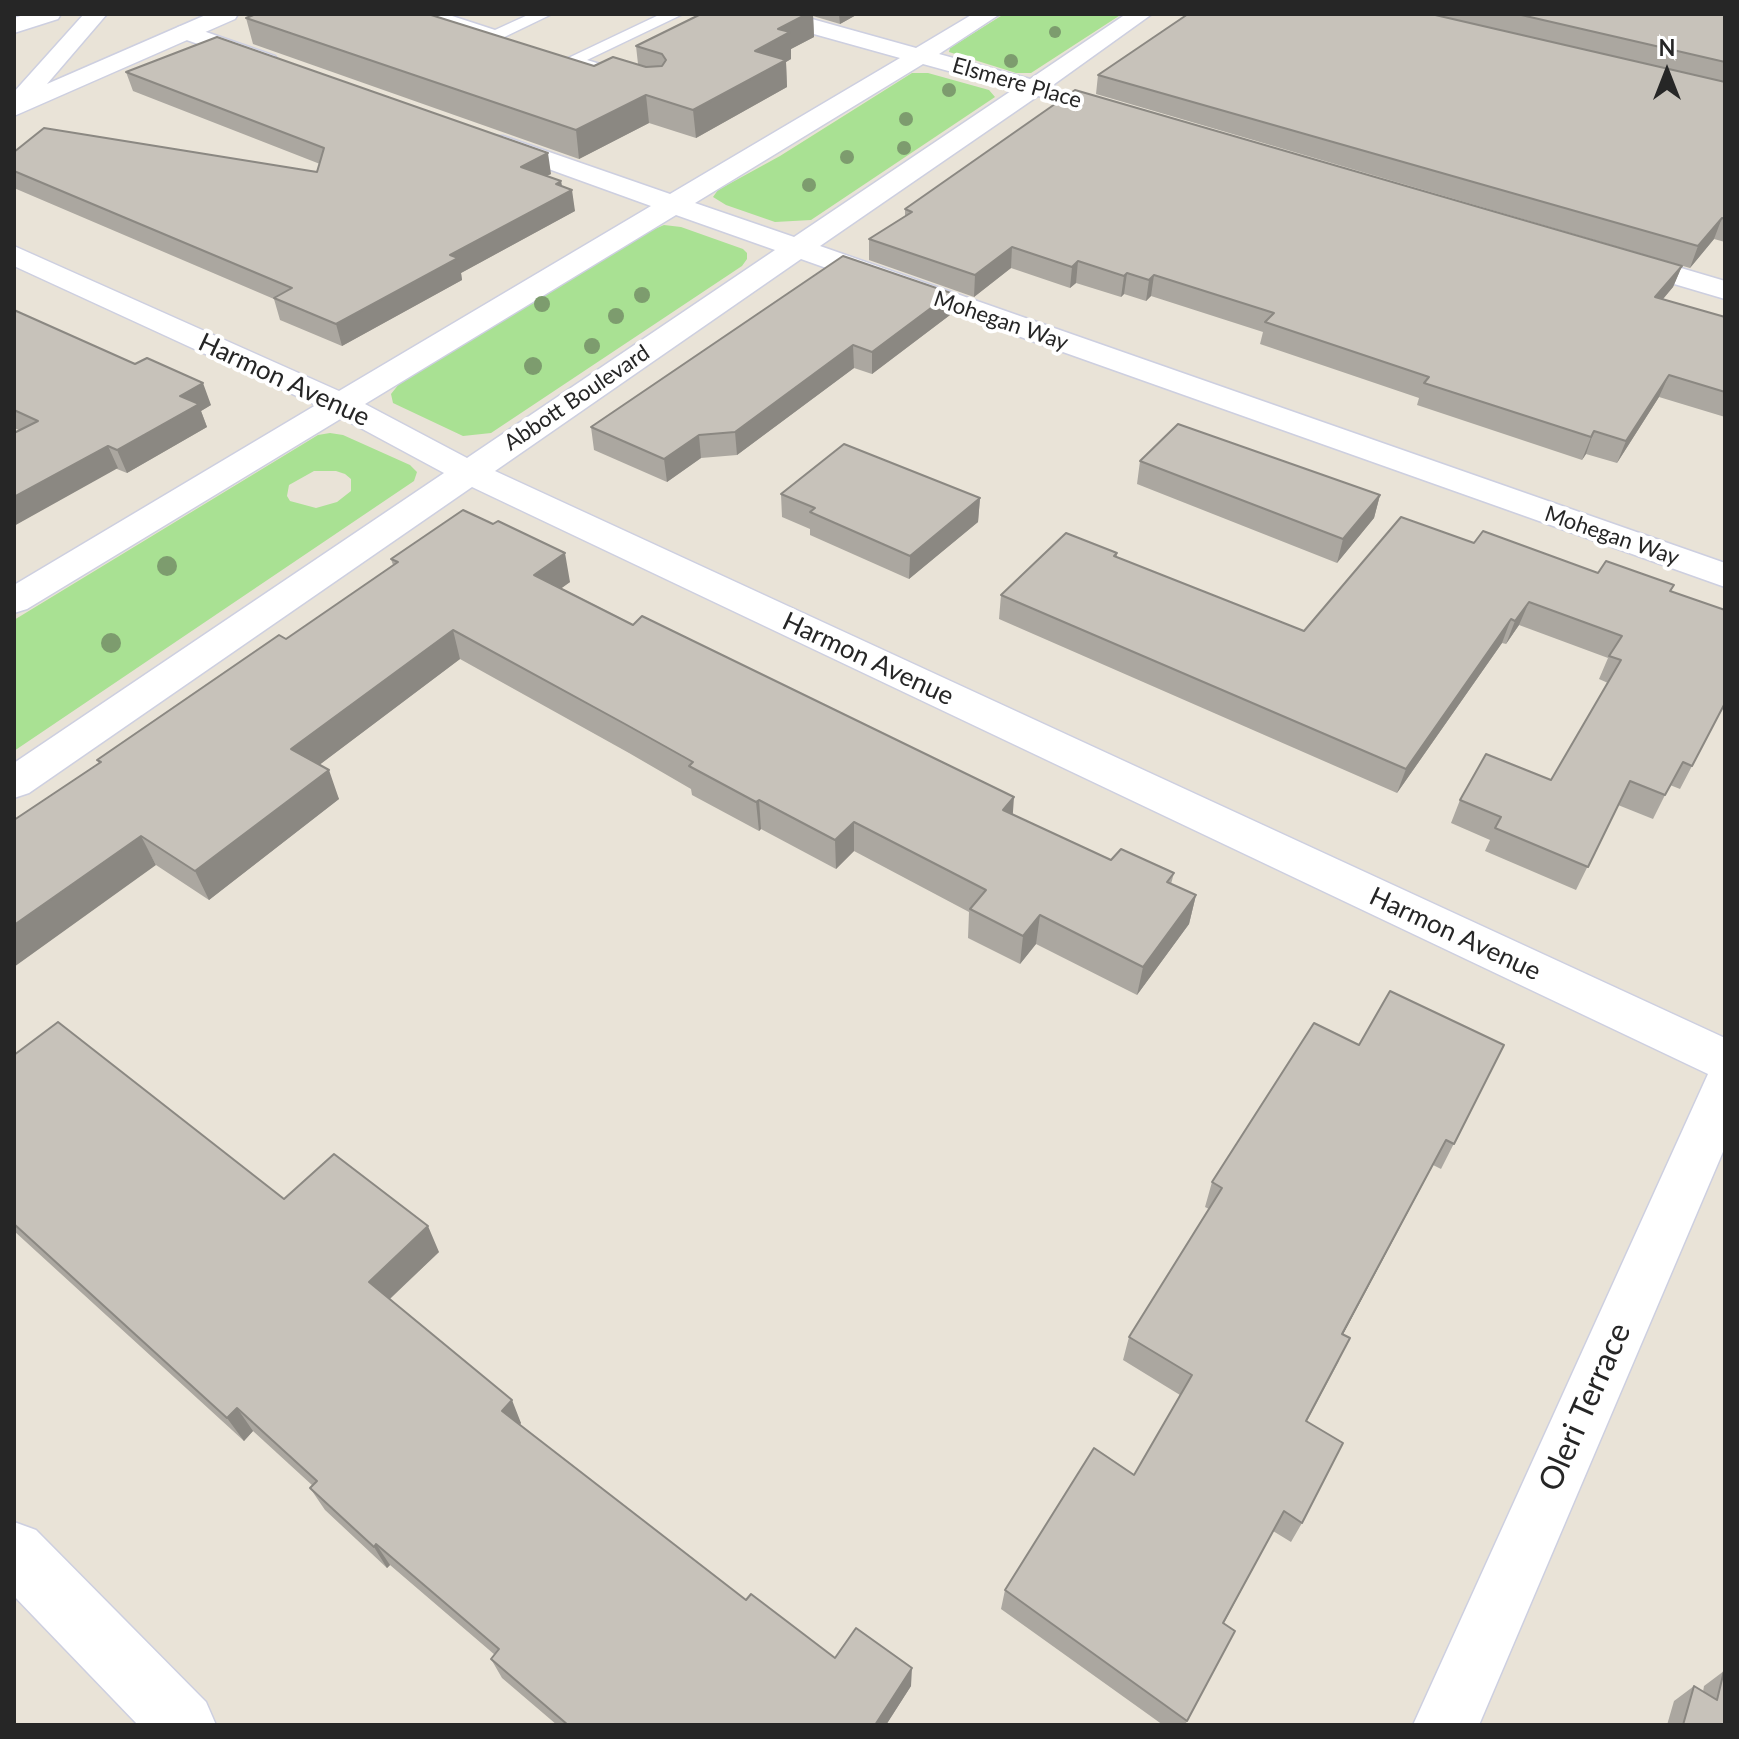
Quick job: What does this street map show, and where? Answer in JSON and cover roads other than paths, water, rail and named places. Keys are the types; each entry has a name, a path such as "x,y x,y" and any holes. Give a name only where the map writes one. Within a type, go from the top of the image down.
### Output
{"street":[{"path":"14,26 50,14"},
{"path":"14,107 96,14"},
{"path":"14,107 227,14"},
{"name":"Elsmere Place","path":"768,14 1078,100"},
{"path":"14,601 989,14"},
{"name":"Abbott Boulevard","path":"14,783 1141,14"},
{"path":"186,32 289,69"},
{"name":"Mohegan Way","path":"466,131 1725,576"},
{"path":"1590,250 1725,290"},
{"name":"Harmon Avenue","path":"14,255 342,405 468,472 1725,1060"},
{"name":"Oleri Terrace","path":"1446,1725 1725,1089"},
{"path":"14,1552 169,1720"}],"lane":[{"path":"429,14 496,36 544,14"},
{"path":"627,79 571,61 675,14"}]}
